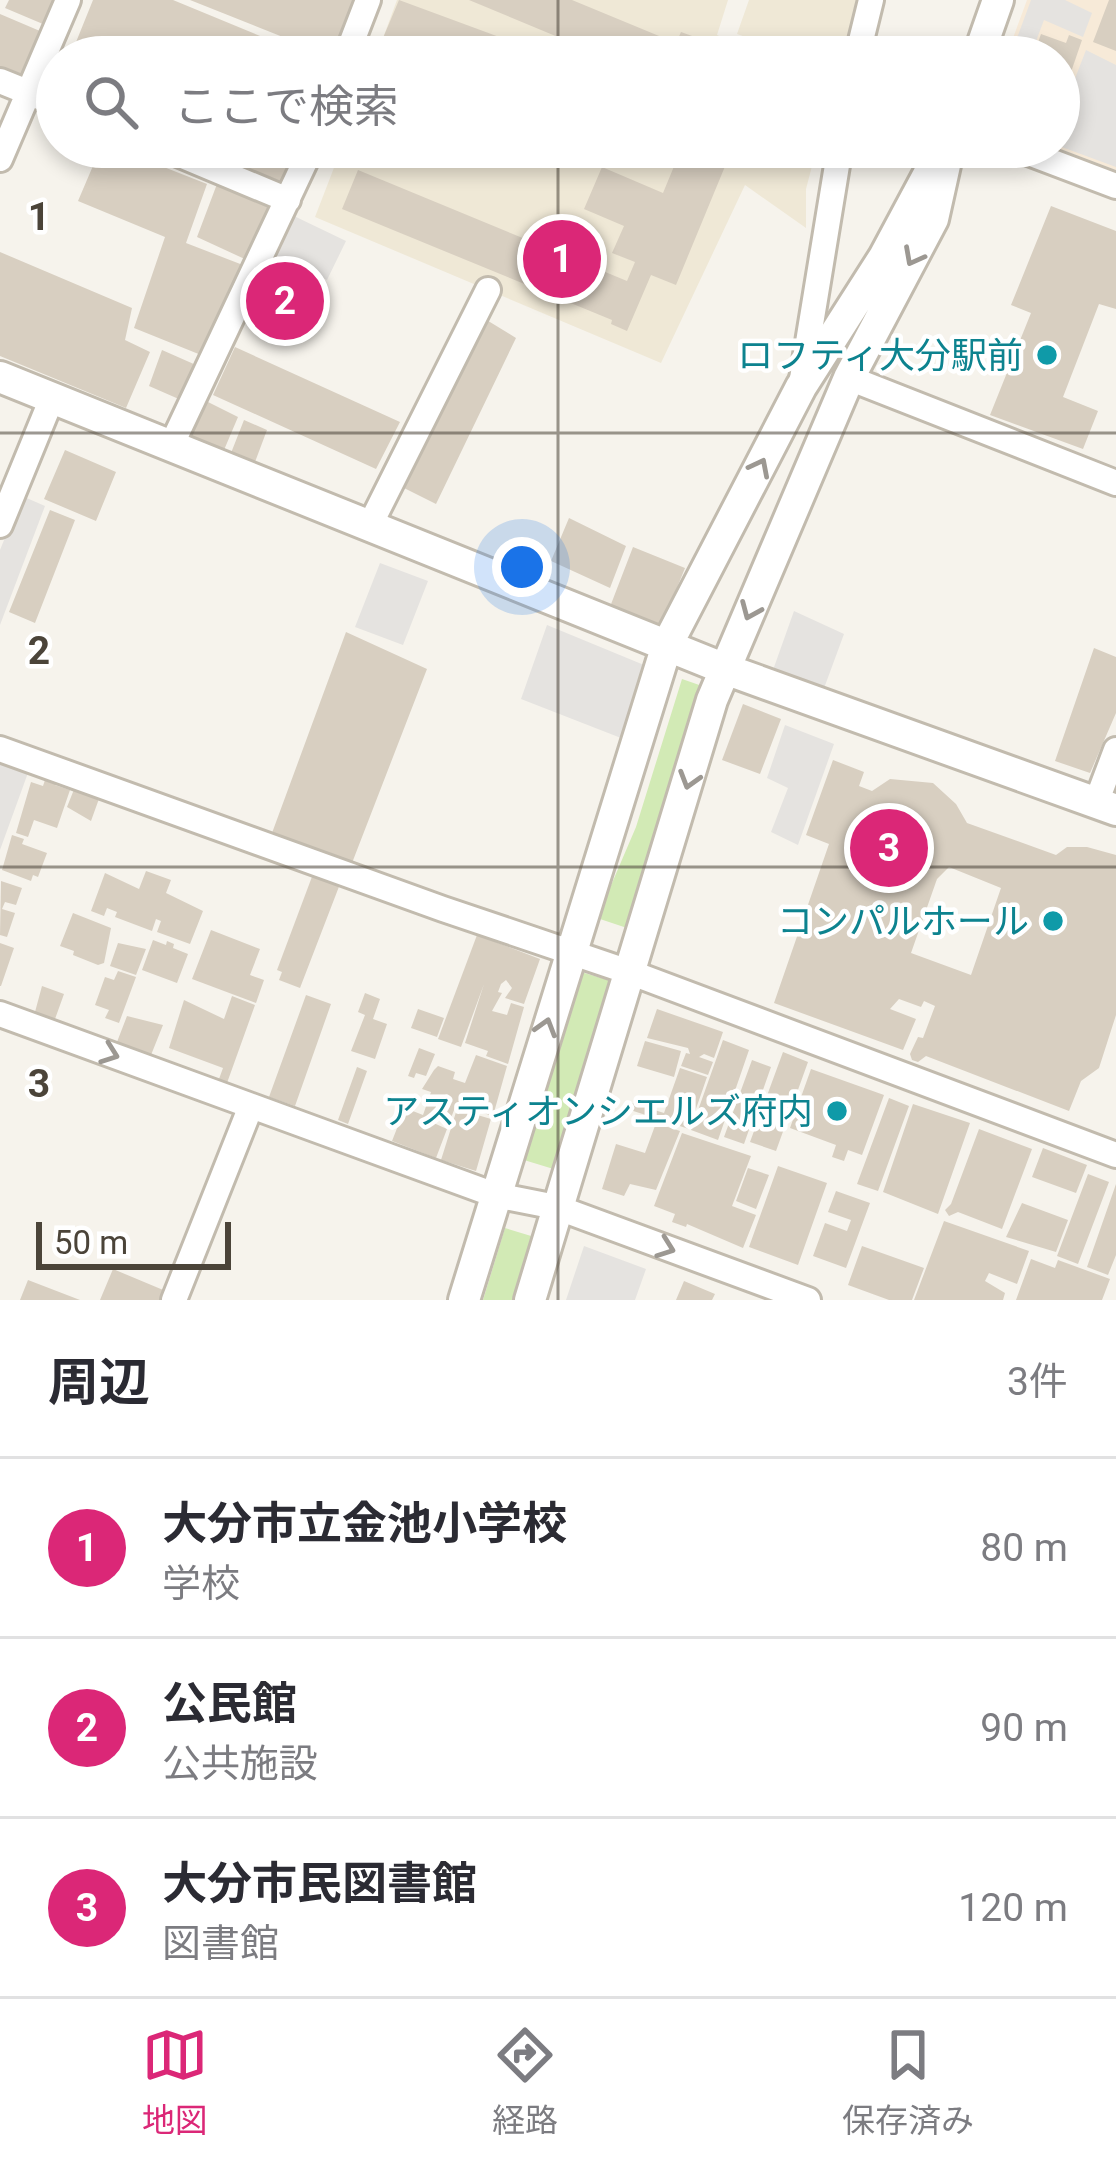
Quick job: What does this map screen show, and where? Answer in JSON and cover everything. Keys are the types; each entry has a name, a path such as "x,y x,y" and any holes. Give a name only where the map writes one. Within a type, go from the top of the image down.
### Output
{"street":[{"path":"54,36 68,0"},
{"path":"354,36 368,0"},
{"path":"862,36 871,0"},
{"path":"985,36 998,0"},
{"path":"0,159 36,80"},
{"path":"0,81 36,95"},
{"path":"211,168 288,200"},
{"path":"171,446 302,168"},
{"path":"801,387 837,168"},
{"path":"464,1300 667,645 801,387 934,168"},
{"path":"530,1300 712,700 848,378 933,219 942,168"},
{"path":"1068,168 1116,186"},
{"path":"370,524 488,290"},
{"path":"0,377 725,669 1106,807 1116,750"},
{"path":"848,378 1116,483"},
{"path":"0,526 52,398"},
{"path":"0,749 632,973 1116,1155"},
{"path":"0,1014 495,1195 556,1207 808,1300"},
{"path":"174,1300 251,1106"}],"shaded area":[{"path":"397,0 728,0 719,36 384,36"},
{"path":"749,0 860,0 852,36 737,34"},
{"path":"1027,0 1116,0 1116,170 1080,156 1080,36 1014,36"},
{"path":"1031,0 1065,0 1092,13 1083,37 1044,20 1038,36 1018,36"},
{"path":"1086,50 1116,65 1116,167 1080,154 1080,66"},
{"path":"334,168 812,168 806,228 745,185 661,363 315,217"},
{"path":"294,216 346,241 327,280 276,255"},
{"path":"22,496 45,506 0,625 0,550"},
{"path":"380,563 428,581 403,645 355,627"},
{"path":"794,611 844,634 823,691 773,670"},
{"path":"547,625 644,665 621,738 521,699"},
{"path":"785,725 834,744 798,845 771,832 788,788 767,778"},
{"path":"0,759 29,770 0,850"},
{"path":"584,1246 646,1269 635,1300 566,1300"}],"green space":[{"path":"682,679 705,687 633,930 597,918 636,827"},
{"path":"581,972 618,983 560,1171 524,1160"},
{"path":"505,1228 541,1239 522,1300 483,1300"}],"building":[{"path":"9,0 61,0 50,27 5,8"},
{"path":"93,0 173,0 260,36 78,36"},
{"path":"190,0 356,0 341,36 280,36"},
{"path":"399,0 497,36 384,36"},
{"path":"469,0 572,0 659,36 556,36"},
{"path":"1109,0 1116,0 1116,51 1093,42"},
{"path":"0,14 47,34 36,36 36,61 27,83 0,72"},
{"path":"92,168 166,168 207,184 186,243 248,267 201,355 134,328 165,237 78,201"},
{"path":"248,168 292,168 285,183"},
{"path":"602,168 663,193 673,168 724,168 676,285 651,275 627,331 611,324 612,320 342,209 358,170 627,281 635,262 612,253 624,226 584,209"},
{"path":"217,184 275,207 249,261 197,237"},
{"name":"ロフティ大分駅前","path":"1051,206 1116,231 1116,309 1099,304 1063,397 1098,411 1083,449 990,415 1031,313 1011,305"},
{"path":"0,252 132,308 125,340 150,352 126,408 0,356"},
{"path":"274,262 323,287 297,339 248,315"},
{"path":"485,319 516,338 436,504 404,488"},
{"path":"235,347 400,422 376,469 213,395"},
{"path":"162,350 196,365 181,400 149,386"},
{"path":"206,401 238,417 224,450 191,437"},
{"path":"244,420 267,430 255,462 231,453"},
{"path":"65,450 116,472 96,521 44,499"},
{"path":"50,510 75,520 35,623 9,612"},
{"path":"569,518 626,546 610,588 551,561"},
{"path":"633,547 685,568 659,632 608,612"},
{"path":"346,632 427,669 352,863 272,833"},
{"path":"1094,648 1116,657 1116,713 1090,773 1055,761"},
{"path":"743,704 781,719 760,774 722,760"},
{"name":"コンパルホール","path":"833,760 864,772 859,786 872,791 890,779 933,783 956,804 967,823 1056,855 1067,847 1087,847 1116,855 1116,1015 1099,1068 1081,1081 1069,1111 926,1056 912,1060 910,1054 918,1037 923,1038 935,1006 924,1001 921,1007 899,999 890,1009 916,1019 903,1050 774,1003 829,844 806,835","holes":["949,867 1001,888 971,975 911,953 937,879"]},
{"path":"46,777 70,790 57,828 34,820 28,837 16,833 31,782 43,786"},
{"path":"75,787 100,796 91,821 67,807"},
{"path":"12,835 47,853 38,877 33,875 31,881 2,870"},
{"path":"146,871 171,880 166,893 203,911 190,944 157,932 161,921 156,919 152,931 115,917 117,912 107,908 104,916 91,911 105,873 139,889"},
{"path":"313,874 340,884 300,988 279,980 282,972 277,970"},
{"path":"1,881 22,888 16,905 5,902 2,909 15,913 7,937 0,935"},
{"path":"73,913 111,928 104,963 98,965 60,946"},
{"path":"211,930 260,949 250,975 264,980 256,1003 192,979"},
{"path":"477,935 540,959 524,1004 505,998 512,988 506,980 492,1011 507,1015 511,1003 524,1007 508,1064 465,1043 484,984 461,1047 438,1039"},
{"path":"153,940 166,945 167,941 188,954 177,983 142,970"},
{"path":"0,943 14,948 1,986 0,986"},
{"path":"118,943 146,949 136,975 110,966"},
{"path":"118,971 136,977 119,1023 105,1018 109,1010 95,1005 105,977 114,980"},
{"path":"42,986 64,994 55,1019 35,1012"},
{"path":"365,993 380,999 373,1019 387,1024 375,1059 351,1051 365,1015 358,1012"},
{"path":"306,995 331,1004 295,1106 269,1097"},
{"path":"232,996 255,1005 227,1083 219,1079 223,1068 169,1048 184,1000 224,1019"},
{"path":"418,1009 444,1018 437,1037 411,1028"},
{"path":"657,1009 723,1032 714,1058 699,1057 713,1062 708,1075 681,1066 686,1053 690,1054 688,1048 647,1038"},
{"path":"127,1016 163,1025 151,1055 117,1042"},
{"path":"723,1040 749,1050 718,1140 691,1130"},
{"path":"645,1041 681,1051 674,1077 637,1066"},
{"path":"419,1048 435,1054 426,1076 416,1073 414,1078 408,1076"},
{"path":"783,1052 808,1062 776,1151 750,1142"},
{"path":"476,1055 507,1066 493,1116 456,1105 449,1123 429,1116 427,1120 447,1129 436,1158 392,1141 405,1108 423,1115 431,1092 422,1089 434,1070 438,1066 455,1072 453,1079 465,1083"},
{"path":"752,1060 771,1067 744,1144 724,1137"},
{"path":"357,1067 367,1071 348,1124 338,1120"},
{"path":"680,1068 707,1077 689,1129 624,1108 626,1101 664,1113"},
{"name":"アスティオンシエルズ府内","path":"811,1069 884,1095 862,1155 848,1150 844,1161 832,1157 836,1145 790,1128"},
{"path":"889,1098 909,1106 878,1191 857,1184"},
{"path":"913,1104 970,1123 938,1214 883,1192"},
{"path":"457,1109 491,1119 476,1171 441,1160"},
{"path":"656,1123 680,1131 656,1190 630,1184 624,1196 602,1189 616,1144 645,1153"},
{"path":"979,1129 1032,1149 1002,1229 958,1212 949,1216 945,1210"},
{"path":"682,1133 751,1156 732,1206 756,1215 743,1248 672,1222 675,1214 654,1206"},
{"path":"1043,1148 1087,1165 1076,1193 1032,1177"},
{"path":"778,1166 827,1183 798,1265 749,1247"},
{"path":"748,1168 769,1175 756,1209 736,1201"},
{"path":"1088,1174 1109,1182 1078,1264 1057,1256"},
{"path":"1116,1184 1116,1255 1108,1275 1087,1267"},
{"path":"836,1191 870,1203 846,1268 813,1256 825,1223 847,1231 851,1220 828,1212"},
{"path":"1022,1203 1068,1220 1056,1252 1006,1237"},
{"path":"944,1221 1029,1251 1017,1284 989,1273 985,1281 1005,1293 1003,1300 914,1300"},
{"path":"862,1246 924,1268 912,1300 889,1300 848,1285"},
{"path":"1031,1259 1055,1268 1058,1260 1110,1279 1102,1300 1016,1300"},
{"path":"113,1269 168,1292 165,1300 100,1300"},
{"path":"28,1280 80,1300 20,1300"},
{"path":"684,1281 715,1294 712,1300 676,1300"}],"place":[{"name":"大分市立金池小学校","path":"562,259"},
{"name":"公民館","path":"285,301"},
{"name":"ロフティ大分駅前","path":"1047,355"},
{"name":"大分市民図書館","path":"889,848"},
{"name":"コンパルホール","path":"1053,921"},
{"name":"アスティオンシエルズ府内","path":"837,1111"}]}
